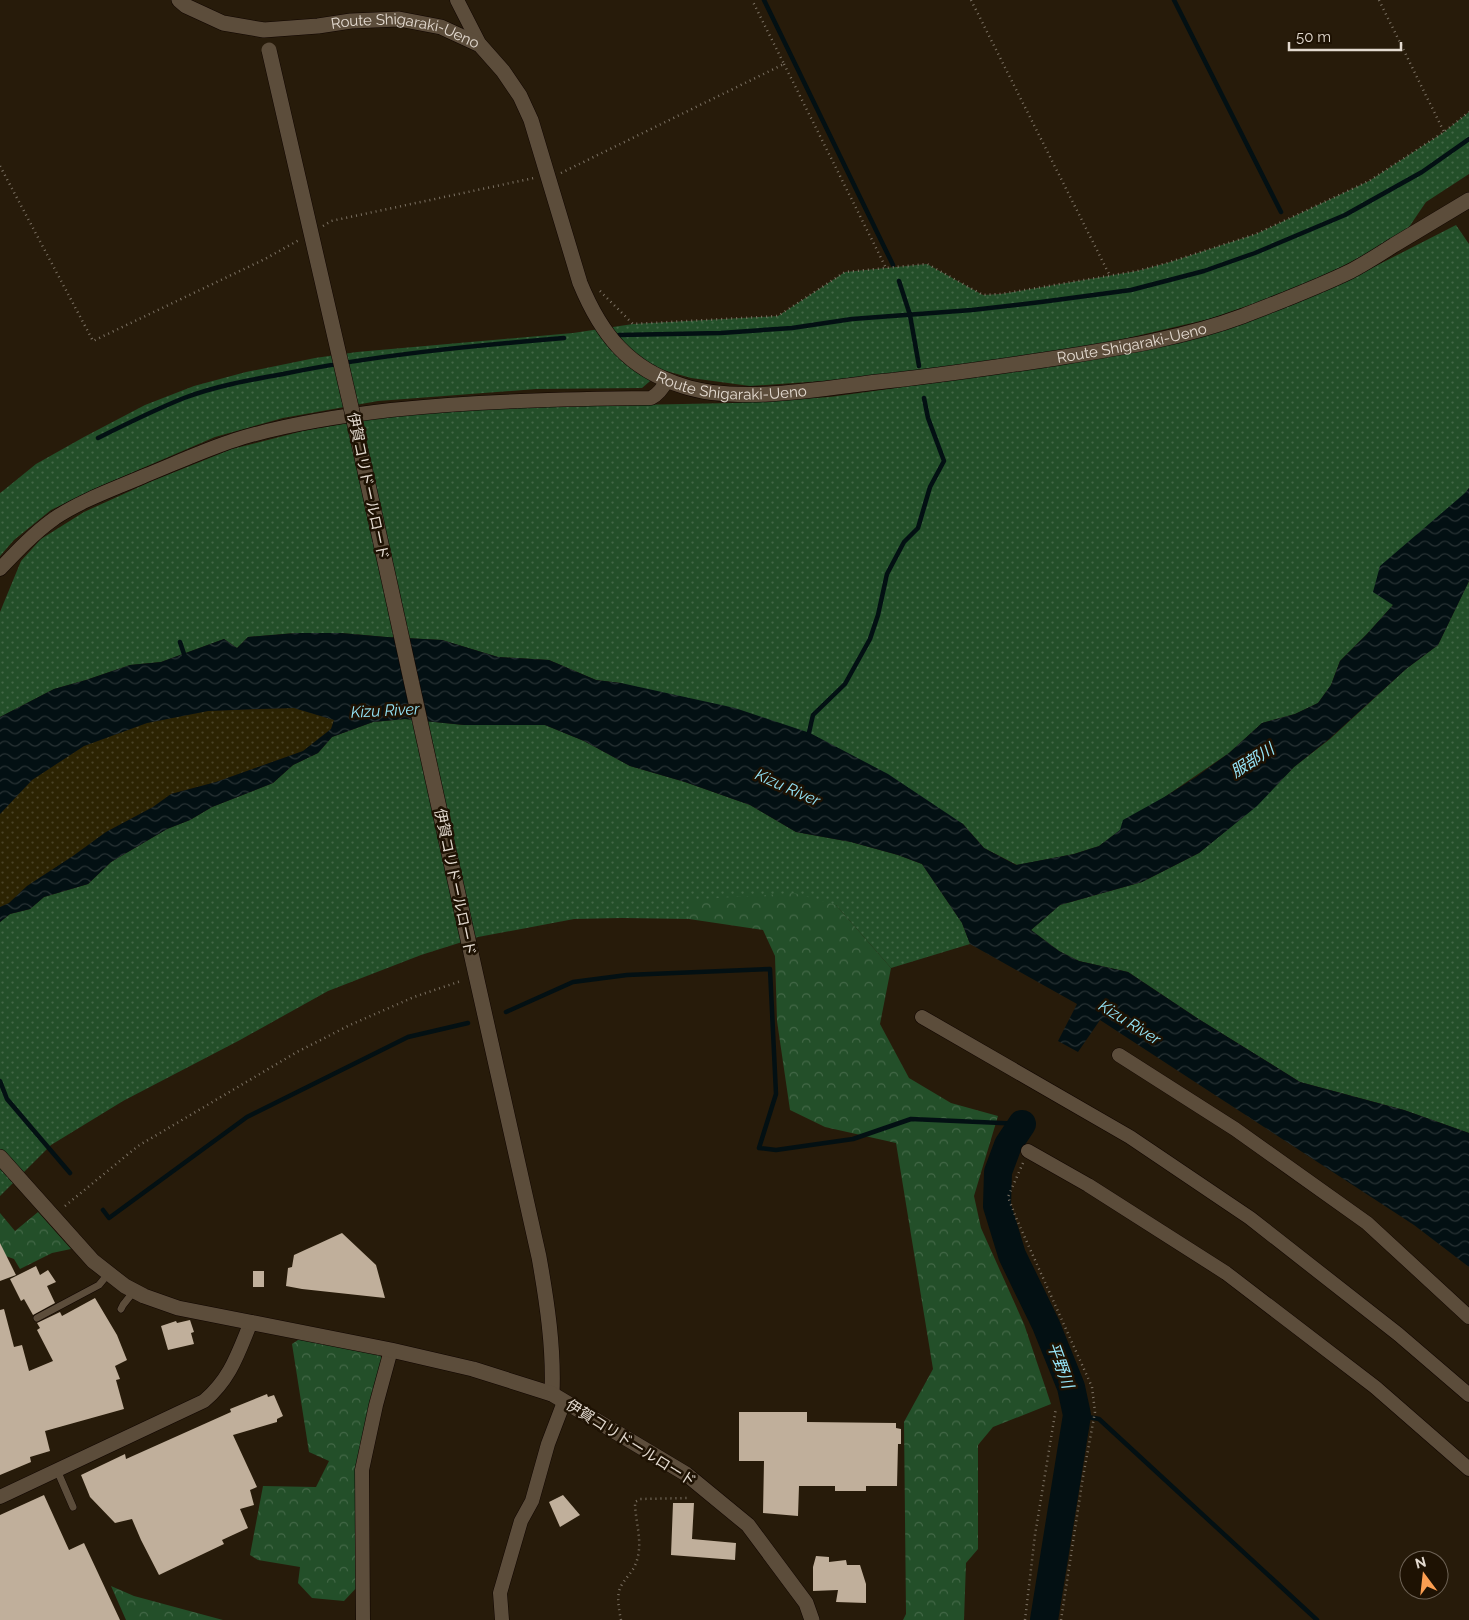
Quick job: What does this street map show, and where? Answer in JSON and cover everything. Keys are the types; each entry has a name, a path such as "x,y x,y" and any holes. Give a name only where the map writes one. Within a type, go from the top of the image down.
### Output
{"street":[{"name":"Route Shigaraki-Ueno","path":"179,0 186,6 223,23 264,30 318,26 351,21 399,19 441,27 480,45 503,71 520,96 531,120 580,283 602,327 617,347 642,368 683,386 719,393 783,392 955,373 1140,344 1196,330 1240,317 1353,270 1469,200"},
{"path":"456,0 480,45"},
{"name":"伊賀コリドールロード","path":"264,30 351,407 539,1257 547,1306 553,1374 558,1398 686,1474 748,1525 806,1604 812,1620"},
{"path":"0,569 38,531 57,517 80,504 235,440 272,430 342,416 437,405 504,401 651,398 657,395 666,380"},
{"path":"922,1017 1130,1137 1250,1218 1398,1334 1469,1395"},
{"path":"1119,1055 1236,1128 1367,1223 1469,1317"},
{"path":"1028,1151 1088,1185 1226,1273 1375,1387 1469,1469"},
{"path":"0,1156 93,1261 108,1274 134,1291 157,1301 178,1308 391,1350 472,1369 558,1398 548,1444 532,1500 521,1521 500,1593 502,1620"},
{"path":"0,1497 204,1401 218,1390 230,1371 251,1322"},
{"path":"363,1620 362,1470 376,1405 391,1350"}],"lane":[{"path":"37,1318 99,1285 108,1274"},
{"path":"122,1309 134,1291"},
{"path":"57,1470 73,1507"}],"path":[{"path":"752,0 886,268"},
{"path":"972,0 1110,276"},
{"path":"1379,0 1444,132"},
{"path":"323,226 331,221 558,174 784,64"},
{"path":"599,289 633,324 778,316 845,272 927,264 983,295 1001,294 1137,271 1220,246 1264,230 1369,181 1444,132 1469,112"},
{"path":"0,166 93,342 265,259 306,235"},
{"path":"65,1206 138,1146 297,1052 350,1025 414,997 476,976"},
{"path":"1028,1151 1008,1197 1092,1387 1094,1412 1082,1477 1061,1620"},
{"path":"1025,1620 1035,1535 1056,1408"},
{"path":"621,1620 618,1599 621,1587 636,1567 639,1554 640,1539 635,1502 640,1499 702,1499 708,1493"}],"green space":[{"path":"1469,112 1469,174 1426,202 1405,233 1341,267 1287,292 1209,319 1102,344 941,369 851,379 750,386 691,378 663,370 642,388 536,389 378,401 283,418 215,437 96,488 51,510 14,540 0,556 0,493 36,464 84,437 145,405 194,386 246,372 315,358 357,352 573,333 633,324 778,316 845,272 927,264 983,295 1001,294 1137,271 1256,234 1369,181 1444,132"},
{"path":"1456,225 1469,244 1469,488 1393,605 1340,661 1331,685 1318,703 1295,714 1262,723 1229,753 1166,796 1099,846 1074,854 1017,865 984,848 963,824 621,683 596,680 549,660 498,657 442,640 341,633 296,633 248,637 237,648 224,639 161,662 130,665 54,689 0,717 0,612 21,561 41,539 84,512 150,482 232,449 303,431 390,416 489,408 733,403 830,397 1034,369 1139,351 1237,326 1304,300"},
{"path":"1469,581 1469,1133 1404,1110 1300,1082 1197,1018 1128,972 1079,961 1059,951 1031,930 1060,905 1142,882 1199,853 1256,806 1294,767 1330,739 1406,669 1438,645"},
{"path":"405,719 464,725 545,725 584,741 630,766 685,782 750,805 796,832 851,842 922,864 962,923 970,944 891,968 836,905 689,901 689,919 574,919 478,937 421,955 328,991 240,1040 123,1101 51,1145 0,1196 0,922 10,914 30,909 44,897 88,884 111,862 167,829 190,820 212,807 273,783 293,765 318,753 332,737 373,722"},
{"path":"794,893 836,905 891,968 880,1024 909,1078 951,1103 998,1116 974,1196 981,1228 1024,1324 1051,1404 993,1427 978,1445 978,1549 966,1563 964,1620 903,1620 906,1614 904,1422 933,1369 896,1143 825,1127 790,1110 777,1021 775,956 763,930 689,919 689,900"},
{"path":"38,1212 71,1249 52,1253 20,1269 14,1259 0,1254 0,1213 15,1231"},
{"path":"301,1338 379,1353 384,1363 372,1404 359,1585 344,1601 312,1598 298,1583 300,1567 258,1560 250,1555 263,1486 316,1487 329,1461 309,1452 292,1344"},
{"path":"111,1586 134,1596 223,1620 126,1620"}],"sand":[{"path":"294,708 334,720 331,729 303,751 216,782 171,794 153,807 106,832 27,886 9,903 0,907 0,814 32,780 84,746 147,723 208,711"}],"water":[{"path":"1469,488 1469,581 1438,645 1406,669 1329,739 1294,767 1257,806 1199,853 1142,882 1060,905 1031,930 1059,951 1079,961 1128,972 1197,1018 1300,1082 1404,1110 1469,1133 1469,1267 1414,1225 1100,1020 1078,1052 1058,1041 1077,1004 970,944 962,923 922,864 851,842 796,832 750,805 685,782 630,766 584,741 545,725 464,725 405,719 373,722 332,737 318,753 293,765 273,783 212,807 190,820 167,829 111,862 88,884 44,897 30,909 10,914 0,922 0,907 9,903 27,886 106,832 153,807 171,794 216,782 303,751 331,729 334,720 294,708 208,711 147,723 84,746 32,780 0,814 0,717 54,689 130,665 161,662 224,639 237,648 248,637 296,633 341,633 442,640 498,657 549,660 596,680 621,683 735,708 810,733 888,774 963,824 984,848 1016,865 1074,854 1099,846 1120,830 1123,820 1196,777 1229,753 1262,723 1295,714 1318,703 1331,685 1340,661 1393,605 1373,592 1380,566"}],"building":[{"path":"342,1233 376,1265 385,1298 286,1286 288,1268 292,1267 294,1255"},
{"path":"0,1243 16,1275 0,1281"},
{"path":"36,1266 40,1275 48,1270 56,1282 47,1286 55,1303 33,1315 24,1299 21,1301 10,1279"},
{"path":"253,1271 264,1271 264,1287 253,1287"},
{"path":"95,1298 117,1335 127,1360 115,1366 120,1379 116,1380 124,1409 45,1431 50,1451 30,1457 31,1462 0,1475 0,1310 4,1309 14,1347 22,1345 29,1371 53,1361 37,1330 40,1328 37,1323 60,1312 62,1316"},
{"path":"190,1320 194,1332 191,1333 194,1344 168,1350 161,1326 176,1321 177,1323"},
{"path":"267,1394 268,1397 274,1395 283,1416 277,1419 277,1422 233,1435 257,1487 250,1490 254,1505 240,1509 248,1528 222,1540 224,1544 159,1575 132,1519 115,1523 90,1497 81,1475 125,1454 126,1459 231,1412 230,1409"},
{"path":"739,1412 807,1412 807,1422 896,1423 896,1428 901,1429 901,1444 898,1444 897,1486 866,1486 866,1491 835,1491 835,1486 799,1486 798,1516 763,1513 764,1461 739,1461"},
{"path":"44,1495 69,1550 84,1543 120,1620 0,1620 0,1515"},
{"path":"563,1495 580,1515 560,1527 549,1502"},
{"path":"673,1503 694,1503 692,1539 736,1543 735,1560 671,1555"},
{"path":"816,1556 829,1557 829,1562 846,1560 847,1565 860,1565 866,1584 866,1603 836,1602 838,1590 813,1591 813,1567"}],"waterway":[{"path":"764,0 893,265"},
{"path":"1174,0 1281,212"},
{"path":"619,335 721,333 792,328 852,319 972,310 1131,290 1204,271 1255,253 1345,215 1422,172 1469,139"},
{"path":"899,281 910,315 919,366"},
{"path":"98,438 184,398 245,381 388,356 564,338"},
{"path":"808,737 813,715 845,684 870,639 878,615 887,574 904,542 918,528 930,487 944,461 928,418 924,398"},
{"path":"180,642 185,657"},
{"path":"506,1012 573,982 627,975 770,969 776,1094 759,1148 776,1150 853,1139 911,1119 1022,1124"},
{"path":"103,1210 109,1218 247,1117 408,1037 468,1023"},
{"path":"0,1081 7,1099 70,1173"},
{"name":"平野川","path":"1022,1124 1008,1145 998,1172 997,1206 1012,1255 1046,1325 1071,1387 1077,1415 1044,1620"},
{"path":"1077,1415 1099,1419 1317,1620"}],"water label":[{"name":"Kizu River","path":"385,710"},
{"name":"服部川","path":"1252,760"},
{"name":"Kizu River","path":"788,787"},
{"name":"Kizu River","path":"1130,1022"}]}
